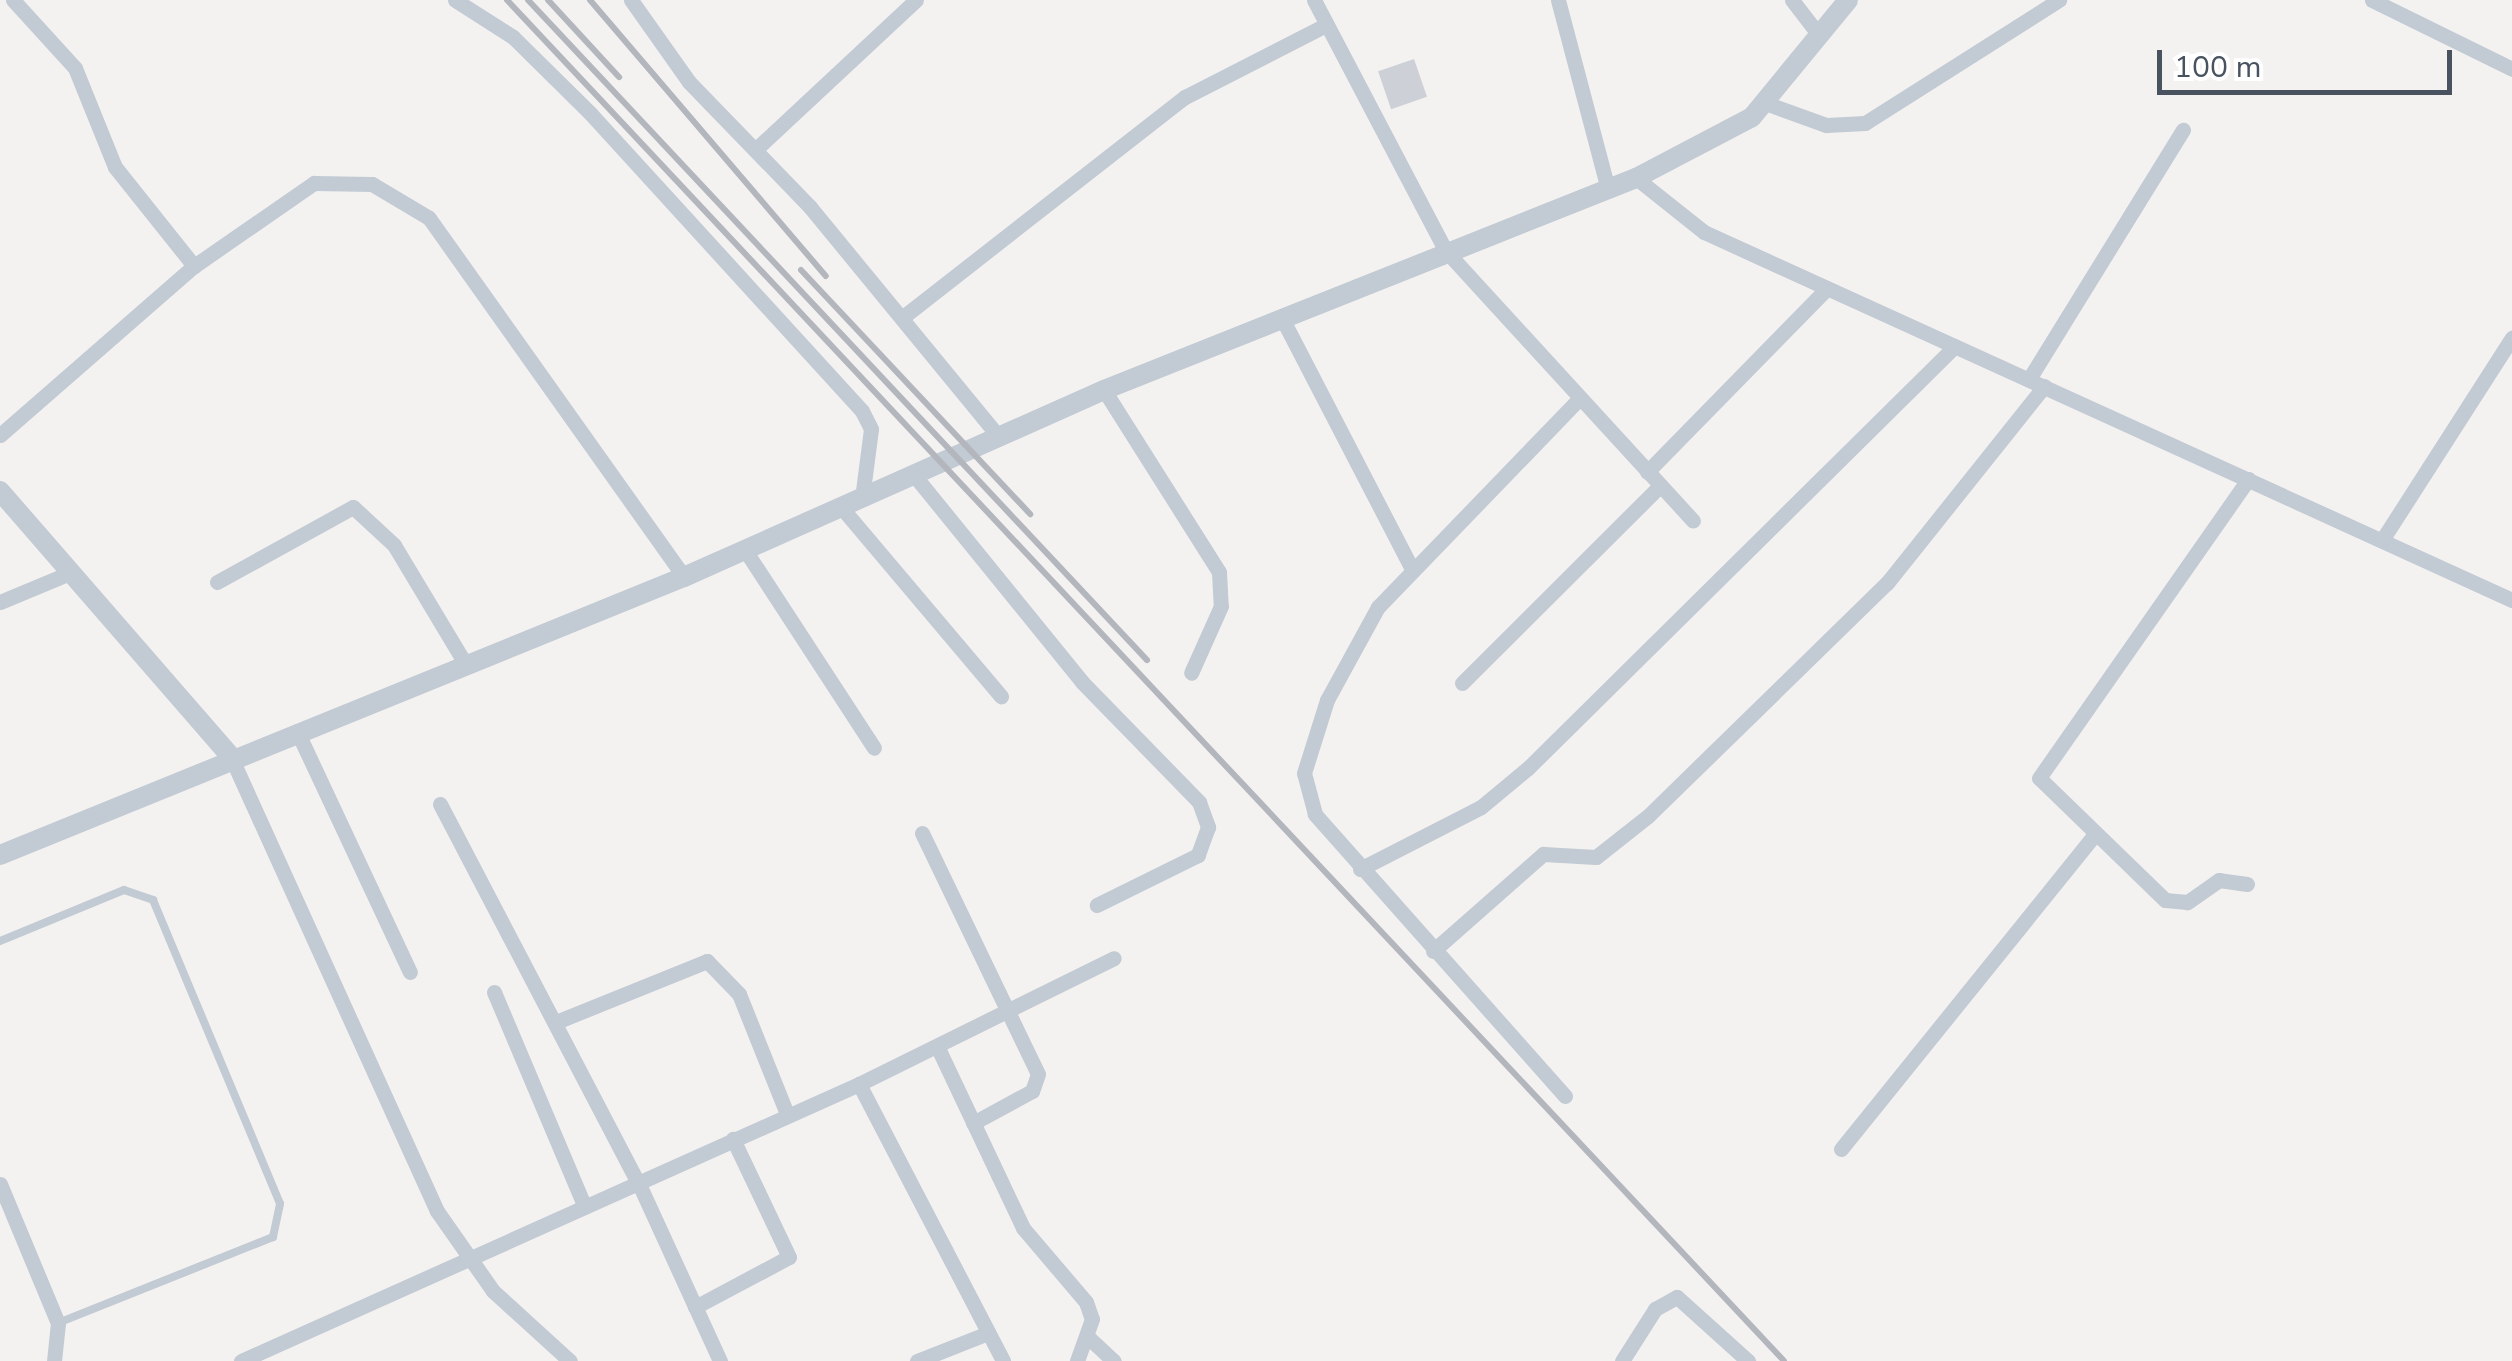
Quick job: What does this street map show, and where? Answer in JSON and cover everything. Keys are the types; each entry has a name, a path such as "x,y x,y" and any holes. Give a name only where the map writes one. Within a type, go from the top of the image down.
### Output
{"street":[{"path":"13,0 74,68 115,168 194,266"},
{"path":"455,0 513,36 590,113 862,411 872,429 862,498"},
{"path":"632,0 689,82 755,150 903,317 1000,438"},
{"path":"755,150 916,0"},
{"path":"1314,0 1445,250 1693,521"},
{"path":"1558,0 1608,189"},
{"path":"1792,0 1820,35"},
{"path":"0,854 684,577 1104,390 1285,324 1445,250 1636,178 1768,104 1848,0"},
{"path":"1768,104 1826,125 1865,122 2059,0"},
{"path":"2372,0 2512,68"},
{"path":"903,317 1184,97 1326,25"},
{"path":"1432,950 1542,854 1596,857 1648,816 1887,583 2036,383 2183,130"},
{"path":"0,436 194,266 314,183 341,178 399,197 430,218 684,577"},
{"path":"1636,178 1704,232 2510,596"},
{"path":"1648,472 1827,288"},
{"path":"1285,324 1411,567"},
{"path":"2384,538 2512,338"},
{"path":"1360,869 1481,808 1528,768 1955,346"},
{"path":"1104,390 1218,572 1221,606 1191,673"},
{"path":"1565,1096 1315,814 1304,773 1350,651 1411,567 1578,398"},
{"path":"914,475 1082,682 1199,802 1208,828 1198,854 1097,905"},
{"path":"2247,884 2219,880 2176,905 2044,786 2040,766 2248,479"},
{"path":"1462,683 1660,486"},
{"path":"0,491 231,758 466,1258 570,1361"},
{"path":"217,582 353,507 394,545 465,663"},
{"path":"841,508 1000,696"},
{"path":"746,550 874,748"},
{"path":"0,602 72,572"},
{"path":"297,731 410,972"},
{"path":"440,804 639,1184 720,1361"},
{"path":"922,833 1038,1083 973,1122"},
{"path":"1841,1148 2095,834"},
{"path":"241,1361 938,1048 1114,958"},
{"path":"556,1022 706,961 739,994 787,1114"},
{"path":"494,992 584,1207"},
{"path":"938,1048 1023,1228 1086,1302 1088,1338 1077,1361"},
{"path":"859,1084 1003,1361"},
{"path":"696,1307 789,1257 733,1139"},
{"path":"0,1184 58,1323 54,1361"},
{"path":"1622,1361 1655,1309 1676,1297 1748,1361"},
{"path":"917,1361 988,1333"},
{"path":"1088,1338 1114,1361"}],"lane":[{"path":"0,941 124,890 153,900 280,1204 273,1237 58,1323"}],"building":[{"path":"1414,59 1427,97 1391,109 1378,71"}],"railway":[{"path":"507,0 1784,1361"},
{"path":"528,0 1147,660"},
{"path":"548,0 619,77"},
{"path":"590,0 826,276"},
{"path":"801,270 1030,514"}]}
